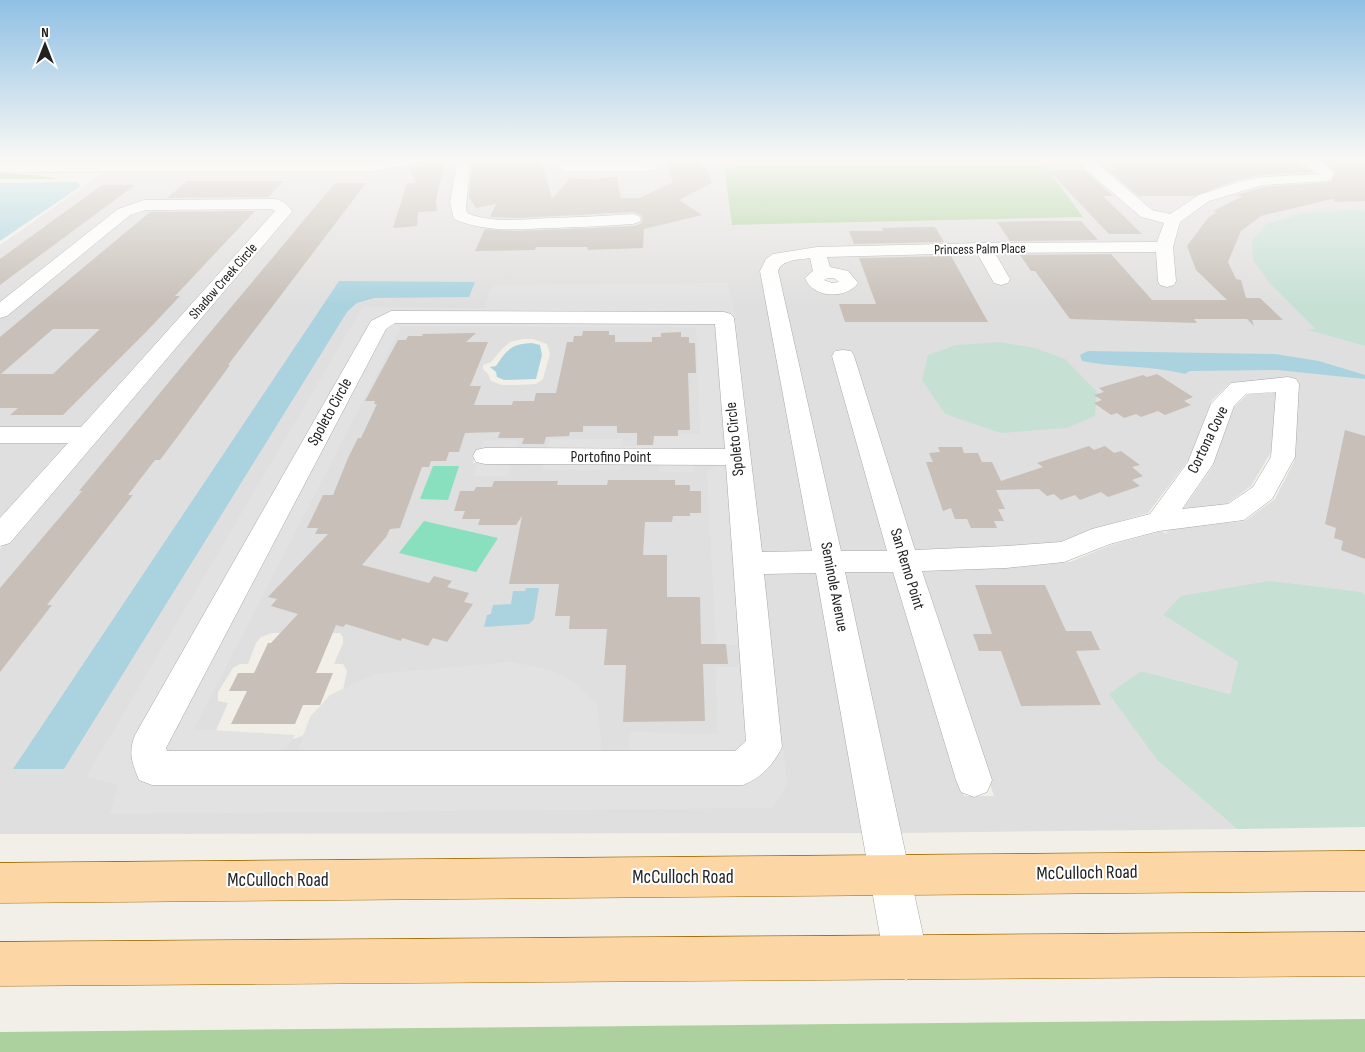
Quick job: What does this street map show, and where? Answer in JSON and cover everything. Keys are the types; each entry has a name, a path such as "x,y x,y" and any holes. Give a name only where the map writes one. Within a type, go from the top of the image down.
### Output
{"main road":[{"name":"McCulloch Road","path":"0,882 1365,871"},
{"path":"0,964 1365,954"}],"street":[{"name":"Shadow Creek Circle","path":"0,312 124,212 135,208"},
{"name":"Shadow Creek Circle","path":"0,536 284,211 281,208"},
{"path":"457,208 460,216 465,219 475,222 499,224 633,220"},
{"path":"1140,208 1147,214 1173,220"},
{"path":"1167,280 1164,247 1173,220 1190,208"},
{"name":"Princess Palm Place","path":"820,263 983,248 1164,247"},
{"path":"983,248 1001,279"},
{"name":"Seminole Avenue","path":"820,263 779,258 772,263 770,271 906,958"},
{"name":"Spoleto Circle","path":"391,317 724,318 748,563 764,747 742,768 152,768 148,747 378,325 391,317"},
{"name":"San Remo Point","path":"844,356 904,561 974,780"},
{"name":"Cortona Cove","path":"748,563 904,561 1006,557 1064,552 1102,536 1159,521 1234,513 1263,493 1283,457 1288,384 1239,388 1223,404 1200,464 1159,521"},
{"path":"0,435 87,435"},
{"name":"Portofino Point","path":"485,456 737,457"}],"shaded area":[{"path":"53,208 137,208 0,306 0,245"},
{"path":"141,208 272,208 277,213 83,428 0,428 0,319 129,213"},
{"path":"272,208 451,208 454,218 472,225 484,227 536,227 640,222 639,217 501,221 467,215 465,208 730,208 732,225 1083,217 1076,208 1147,208 1165,221 1157,244 821,249 762,268 816,553 759,554 732,318 394,313 130,744 744,784 761,573 819,573 866,833 0,834 0,549 291,209","holes":["339,282 395,297 375,298 357,303 347,312"]},
{"path":"1148,208 1180,208 1168,216 1152,212"},
{"path":"1199,208 1365,208 1365,210 1302,213 1268,223 1272,286 1316,330 1310,330 1365,346 1365,594 1361,592 1163,615 1238,662 1230,694 1141,671 1158,761 1237,829 897,833 843,572 895,571 964,796 994,796 918,571 1011,567 1070,562 1111,545 1162,531 1166,534 1169,529 1245,521 1275,499 1294,462 1299,387 1281,379 1229,384 1212,400 1189,459 1148,513 1095,528 1057,543 1002,548 912,551 850,351 834,350 890,552 838,553 777,272 784,261 811,257 815,271 807,277 809,284 813,288 842,292 853,288 856,281 847,272 829,269 825,256 978,252 996,282 1010,283 992,252 1157,251 1159,282 1175,286 1172,251 1174,250 1172,248 1181,222"},
{"path":"728,283 737,327 787,784 773,808 109,814 119,785 86,777 363,307 485,308 492,285","holes":["401,327 696,327 700,434 651,434 650,446 623,446 623,439 550,439 547,453 515,453 518,440 484,440 473,476 507,476 510,464 543,464 543,470 620,470 621,459 659,459 659,472 694,472 694,463 724,463 707,471 716,645 740,645 741,667 715,667 718,734 630,732 628,759 602,749 597,705 577,684 554,671 512,662 375,674 330,695 310,717 297,753 284,753 295,735 194,729"]},
{"path":"716,322 726,450 477,449 473,463 727,464 749,741 736,753 167,753 385,326","holes":["533,339 547,344 550,354 543,379 536,384 517,385 502,385 491,381 483,369 483,365 491,362 510,342","272,633 340,633 343,637 343,643 334,664 343,664 347,671 342,694 302,736 293,739 223,740 215,735 228,703 218,701 218,692 233,668 240,664 248,664 256,643 261,637"]},
{"path":"1277,392 1271,452 1251,486 1225,505 1183,509 1211,469 1233,408 1248,394"},
{"path":"0,442 71,442 0,523"}],"green space":[{"path":"730,208 1076,208 1083,217 732,225"},
{"path":"1365,210 1365,346 1308,330 1315,329 1272,286 1253,260 1252,241 1268,223 1302,213"},
{"path":"999,342 1035,348 1065,359 1097,392 1095,416 1067,428 1001,433 945,414 922,380 928,355 956,345"},
{"path":"433,466 459,466 448,500 420,499"},
{"path":"424,521 498,538 476,572 399,553"},
{"path":"1269,581 1365,594 1365,827 1237,829 1158,761 1109,694 1141,671 1230,694 1238,662 1163,615 1181,596"},
{"path":"1365,1019 1365,1052 0,1052 0,1032"}],"water":[{"path":"0,208 48,208 0,241"},
{"path":"339,281 475,282 469,297 375,298 357,303 347,312 64,769 13,769"},
{"path":"532,343 540,345 542,355 536,379 504,380 497,377 496,372 490,367 496,366 503,355 511,348"},
{"path":"1088,351 1275,354 1319,361 1365,375 1365,379 1277,370 1190,371 1185,374 1159,369 1082,361 1080,355"},
{"path":"526,588 539,588 534,619 529,624 484,627 487,615 491,614 493,605 511,604 513,591 525,591"}],"building":[{"path":"70,208 104,208 0,285 0,259"},
{"path":"314,208 347,208 228,365 230,365 160,460 155,460 128,495 133,495 47,605 52,605 0,672 0,588 82,491 79,491"},
{"path":"399,208 437,208 437,211 418,212 417,226 393,228"},
{"path":"494,208 691,208 702,215 644,229 643,248 588,250 587,247 536,247 535,250 475,251 485,229 515,231 634,226 640,224 643,220 641,215 633,212 519,218 490,217"},
{"path":"1084,208 1115,208 1142,234 1109,234"},
{"path":"1219,208 1294,208 1261,216 1241,231 1228,262 1236,279 1241,280 1246,298 1260,298 1283,320 1252,320 1254,326 1247,319 1194,319 1197,323 1070,319 1035,271 1031,271 1020,255 1111,254 1152,300 1227,300 1196,270 1187,246 1208,218 1217,212 1213,211"},
{"path":"255,211 175,296 180,296 63,415 10,415 18,408 0,408 0,337 150,212","holes":["53,329 100,329 53,374 1,374"]},
{"path":"1081,221 1098,240 1010,241 997,222"},
{"path":"935,227 944,242 854,244 849,231 883,231 882,228"},
{"path":"951,256 988,322 845,322 839,304 876,304 859,258"},
{"path":"583,331 609,331 609,335 615,335 615,342 652,342 652,337 661,337 661,333 681,332 681,337 689,337 689,343 695,343 696,373 688,373 690,430 678,430 678,436 654,436 653,445 637,445 637,433 617,433 617,426 583,426 583,432 570,432 569,436 546,437 544,444 522,444 524,438 498,438 500,432 465,433 459,452 449,452 446,461 431,461 429,467 422,467 400,528 390,529 386,537 362,565 429,583 434,576 452,581 447,587 469,593 464,602 473,604 447,642 433,638 428,646 402,638 401,641 346,624 343,627 336,625 316,673 333,673 320,705 303,705 295,724 231,724 247,691 229,691 238,673 254,673 268,643 271,643 298,614 271,606 277,599 268,597 328,534 315,534 318,528 307,528 323,495 333,495 348,458 358,438 361,438 377,404 374,404 375,401 365,401 398,340 406,340 408,336 423,336 422,334 476,333 466,342 488,342 470,386 481,386 474,405 512,405 513,401 534,401 536,393 556,393 567,342 573,342 574,336 582,336"},
{"path":"1157,374 1193,397 1184,401 1191,405 1165,415 1158,411 1141,417 1136,414 1124,418 1117,413 1111,415 1094,403 1102,400 1094,395 1104,392 1099,388 1143,375 1147,377"},
{"path":"1345,430 1365,436 1365,559 1341,550 1343,541 1334,538 1336,528 1325,524"},
{"path":"1089,446 1094,450 1105,446 1114,453 1121,451 1140,465 1132,467 1143,476 1132,480 1140,486 1108,497 1101,492 1080,500 1075,495 1061,500 1054,494 1047,496 1039,489 996,490 1005,509 998,509 1004,521 994,521 997,528 971,528 967,519 955,519 951,508 943,511 926,462 933,462 929,453 940,452 938,447 962,447 964,453 978,453 982,462 992,462 1001,481 1043,467 1037,463"},
{"path":"608,480 675,480 675,485 690,485 690,491 701,491 701,513 690,513 690,516 673,516 672,522 645,522 643,555 667,555 667,597 700,597 701,644 726,644 728,664 703,664 705,721 623,722 626,665 604,665 607,629 569,629 570,616 555,616 559,584 509,584 522,516 516,525 478,525 480,519 462,519 465,511 454,511 460,491 474,491 476,487 492,487 494,481 558,481 557,485 607,485"},
{"path":"975,585 1045,585 1066,631 1091,631 1100,650 1076,651 1101,705 1021,706 1001,651 979,651 973,634 992,634"}]}
